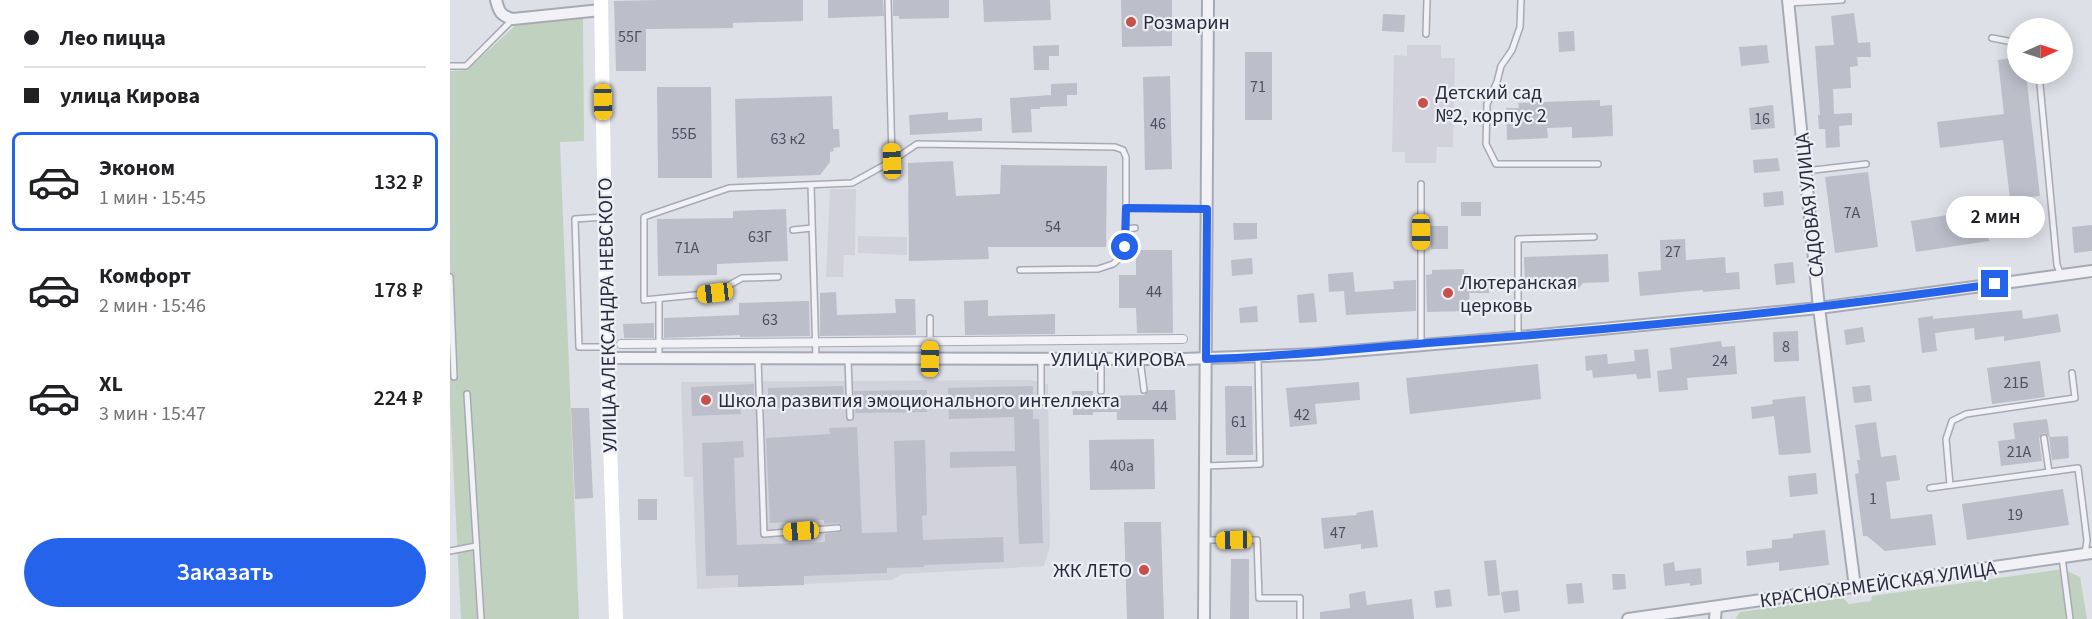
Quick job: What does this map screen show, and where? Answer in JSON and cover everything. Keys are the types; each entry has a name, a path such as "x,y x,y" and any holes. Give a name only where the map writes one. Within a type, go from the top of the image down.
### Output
{"main road":[{"name":"УЛИЦА АЛЕКСАНДРА НЕВСКОГО","path":"601,5 605,217 612,350 616,619"}],"street":[{"path":"496,0 498,10 503,16 513,19"},
{"path":"1204,619 1208,0"},
{"name":"САДОВАЯ УЛИЦА","path":"1788,2 1819,308 1855,587"},
{"name":"УЛИЦА АЛЕКСАНДРА НЕВСКОГО","path":"513,19 601,5"},
{"name":"УЛИЦА КИРОВА","path":"612,350 659,359 1206,359 1258,357 1518,337 1819,308 2092,271"},
{"path":"612,350 659,343 1183,339"},
{"name":"КРАСНОАРМЕЙСКАЯ УЛИЦА","path":"1628,619 2089,554"},
{"path":"1715,619 1716,607"}],"lane":[{"path":"888,0 892,161"},
{"path":"1426,34 1427,0"},
{"path":"1521,0 1520,27 1512,50 1501,66 1487,104 1486,144 1496,164 1598,164"},
{"path":"1788,2 1842,0"},
{"path":"450,66 466,66 513,19"},
{"path":"1992,38 2007,41"},
{"path":"2040,84 2057,265 2061,274"},
{"path":"778,277 742,278 715,293 645,300 644,217 729,188 852,183 917,144 1115,147 1123,150 1126,157 1126,229 1125,247 1121,257 1113,264 1098,269 1020,270"},
{"path":"1805,171 1866,164"},
{"path":"1421,184 1421,344"},
{"path":"811,185 816,358"},
{"path":"1126,208 1207,209"},
{"path":"605,217 575,219 579,348 612,350"},
{"path":"793,230 812,228"},
{"path":"1126,229 1135,228"},
{"path":"1518,337 1518,239 1594,237"},
{"path":"450,277 454,377"},
{"path":"659,299 659,359"},
{"path":"930,318 930,359"},
{"path":"1205,466 1260,464 1258,357"},
{"path":"758,358 764,534 838,528"},
{"path":"848,358 850,417"},
{"path":"1041,359 1041,402"},
{"path":"1101,359 1101,391"},
{"path":"1140,359 1144,390"},
{"path":"1950,485 1946,439 1952,421 1966,414 2075,398 2072,373"},
{"path":"467,394 481,619"},
{"path":"2044,438 2049,472"},
{"path":"1930,488 2078,468 2089,554"},
{"path":"1204,540 1257,540 1259,598 1300,598 1300,619"},
{"path":"450,551 476,546"},
{"path":"2062,557 2070,619"}],"shaded area":[{"name":"Детский сад №2, корпус 2","path":"1407,45 1441,45 1441,58 1455,58 1453,147 1437,147 1436,163 1405,163 1405,152 1392,152 1394,55 1407,56"},
{"path":"830,189 856,189 855,255 844,255 843,277 826,277"},
{"path":"858,236 907,237 907,255 858,253"},
{"path":"1030,380 1048,384 1050,546 1044,566 902,574 892,580 697,589 693,477 684,477 681,382"}],"green space":[{"path":"583,17 584,141 560,142 579,619 461,619 450,403 450,71 467,70 517,24"},
{"path":"2063,569 2080,577 2087,619 1735,619 1740,612 1843,598 1849,604 1871,601 1872,596"}],"building":[{"path":"803,0 803,21 733,23 733,28 646,29 646,71 616,71 614,1"},
{"path":"828,0 883,0 884,16 828,18"},
{"path":"893,0 949,0 949,18 899,19 899,16 893,16"},
{"path":"983,0 1050,0 1051,20 984,22"},
{"path":"1121,0 1172,0 1172,46 1122,47"},
{"path":"1854,13 1858,43 1870,42 1871,57 1857,57 1858,66 1850,67 1851,88 1833,89 1834,114 1852,113 1852,125 1839,126 1840,147 1826,148 1825,129 1819,129 1815,46 1834,45 1831,16"},
{"path":"1383,14 1405,15 1404,32 1382,31"},
{"path":"1574,31 1575,51 1559,52 1558,32"},
{"path":"1059,45 1059,56 1049,56 1049,70 1034,70 1033,46"},
{"path":"1767,45 1769,63 1741,66 1739,47"},
{"path":"1245,52 1272,52 1272,120 1245,120"},
{"path":"2007,59 2007,84 2027,84 2040,196 2010,199 2003,140 1940,148 1937,122 2004,114 1998,60"},
{"path":"1170,76 1172,169 1145,170 1143,77"},
{"path":"1077,83 1077,95 1067,95 1067,106 1031,109 1032,132 1012,133 1010,98 1051,95 1051,84"},
{"path":"657,87 711,87 712,178 658,178"},
{"path":"832,96 833,129 839,129 840,147 833,148 834,151 830,152 830,162 820,175 737,178 735,99"},
{"path":"1600,100 1600,106 1612,105 1613,136 1572,138 1572,127 1547,128 1548,138 1507,140 1506,108 1519,108 1518,103"},
{"path":"1773,105 1775,128 1751,130 1749,108"},
{"path":"948,112 948,120 982,118 982,131 910,135 909,115"},
{"path":"1778,158 1780,171 1754,173 1753,160"},
{"path":"953,161 956,196 1000,194 1001,165 1107,166 1106,247 988,247 989,259 909,261 908,163"},
{"path":"1868,172 1878,247 1835,253 1825,177"},
{"path":"1783,191 1784,205 1764,207 1763,193"},
{"path":"1461,202 1481,202 1481,216 1461,216"},
{"path":"786,209 788,261 717,264 717,275 658,276 657,219 733,218 733,211"},
{"path":"1984,209 1989,241 1916,252 1911,221"},
{"path":"1233,223 1257,223 1257,239 1234,240"},
{"path":"2092,225 2092,251 2074,253 2072,227"},
{"path":"1431,226 1448,226 1448,249 1431,249"},
{"path":"1685,239 1686,260 1725,257 1726,273 1739,272 1740,289 1640,296 1638,272 1661,270 1660,240"},
{"path":"1136,250 1172,250 1173,333 1137,333 1136,308 1119,308 1119,275 1136,275"},
{"path":"1608,254 1609,282 1583,283 1579,288 1574,283 1541,285 1536,290 1532,286 1525,286 1524,257"},
{"path":"1252,258 1253,274 1232,276 1231,260"},
{"path":"1793,262 1795,283 1776,285 1774,264"},
{"name":"Лютеранская церковь","path":"1464,269 1464,273 1468,273 1469,280 1489,280 1489,293 1469,293 1470,311 1427,312 1426,275 1432,274 1432,270"},
{"path":"1353,272 1355,292 1394,289 1393,281 1416,280 1416,311 1346,315 1344,291 1329,292 1328,274"},
{"path":"836,292 837,315 896,313 895,299 915,299 916,335 820,336 820,293"},
{"path":"1314,293 1317,322 1299,323 1297,295"},
{"path":"988,300 988,316 1055,314 1055,334 965,335 964,301"},
{"path":"809,301 810,336 740,337 740,335 664,338 664,318 739,315 739,303"},
{"path":"1257,306 1258,322 1240,323 1239,308"},
{"path":"2022,310 2023,319 2058,314 2061,332 2004,341 2004,336 1975,340 1974,328 1935,333 1937,351 1922,353 1918,318 1933,316 1933,319"},
{"path":"654,323 654,338 624,338 623,324"},
{"path":"1863,327 1865,342 1846,345 1844,330"},
{"path":"1798,331 1799,361 1774,362 1773,332"},
{"path":"1721,341 1722,347 1735,346 1737,374 1687,378 1688,390 1659,392 1657,371 1672,369 1670,348"},
{"path":"1648,349 1651,378 1637,379 1636,374 1593,378 1592,370 1586,371 1585,356 1607,354 1608,364 1635,361 1634,350"},
{"path":"2040,361 2045,397 1992,404 1987,368"},
{"path":"1538,364 1541,399 1410,414 1406,378"},
{"path":"1359,382 1360,400 1315,404 1317,424 1290,427 1286,388"},
{"path":"754,384 754,397 740,397 741,414 692,416 691,387"},
{"path":"1870,385 1872,401 1854,403 1852,387"},
{"path":"843,386 845,406 768,408 768,388"},
{"path":"1033,386 1033,419 1039,419 1043,543 1019,544 1016,466 950,468 950,452 1015,451 1014,417 949,419 948,388"},
{"path":"1225,386 1252,386 1253,455 1226,455"},
{"path":"927,390 927,412 855,413 854,391"},
{"path":"1149,390 1175,390 1176,420 1117,420 1117,412 1073,415 1072,391 1093,391 1093,395 1102,396 1144,395"},
{"path":"1805,396 1811,453 1779,455 1774,416 1752,419 1751,407 1773,404 1772,400"},
{"path":"571,408 589,408 593,498 575,499"},
{"path":"2047,419 2050,437 2068,436 2069,458 2052,460 2049,437 2044,433 2039,438 2042,461 2001,466 1998,441 2015,439 2013,423"},
{"path":"1876,422 1881,457 1896,455 1900,480 1886,482 1891,519 1932,514 1936,545 1885,551 1867,536 1863,536 1855,474 1859,473 1857,460 1860,460 1855,425"},
{"path":"857,427 862,533 897,532 894,441 925,440 927,515 922,516 923,540 1003,537 1004,562 887,568 887,573 804,576 804,585 738,587 738,575 706,576 702,443 743,441 744,457 734,458 737,545 825,542 825,534 840,532 842,525 824,524 824,520 770,523 766,438 830,434 829,428"},
{"path":"1154,439 1155,489 1090,490 1089,440"},
{"path":"1816,473 1818,494 1790,497 1788,476"},
{"path":"2063,489 2069,525 1967,540 1962,504"},
{"path":"638,499 657,499 657,520 638,520"},
{"path":"1373,510 1378,547 1361,549 1361,544 1324,549 1321,518 1357,515 1356,513"},
{"name":"ЖК ЛЕТО","path":"1124,522 1161,522 1164,619 1127,619"},
{"path":"1825,530 1829,565 1779,571 1779,562 1747,566 1746,551 1772,548 1772,540 1793,538 1793,534"},
{"path":"1231,559 1249,559 1249,619 1230,619"},
{"path":"1496,560 1500,595 1488,596 1484,561"},
{"path":"1674,562 1675,571 1701,568 1702,584 1665,586 1663,564"},
{"path":"1612,574 1625,574 1626,589 1613,590"},
{"path":"1582,583 1584,603 1568,604 1566,584"},
{"path":"1450,589 1452,606 1436,608 1434,591"},
{"path":"1518,590 1520,611 1504,613 1501,592"},
{"path":"1365,591 1367,605 1412,599 1414,619 1320,619 1320,612 1350,608 1349,594"}],"place":[{"name":"Розмарин","path":"1131,22"},
{"name":"Детский сад №2, корпус 2","path":"1423,103"},
{"name":"Лютеранская церковь","path":"1448,293"},
{"name":"Школа развития эмоционального интеллекта","path":"706,400"},
{"name":"ЖК ЛЕТО","path":"1144,570"}],"route":[{"path":"1125,247 1126,208 1207,209 1206,359 1297,355 1518,337 1819,308 1995,284"}]}
